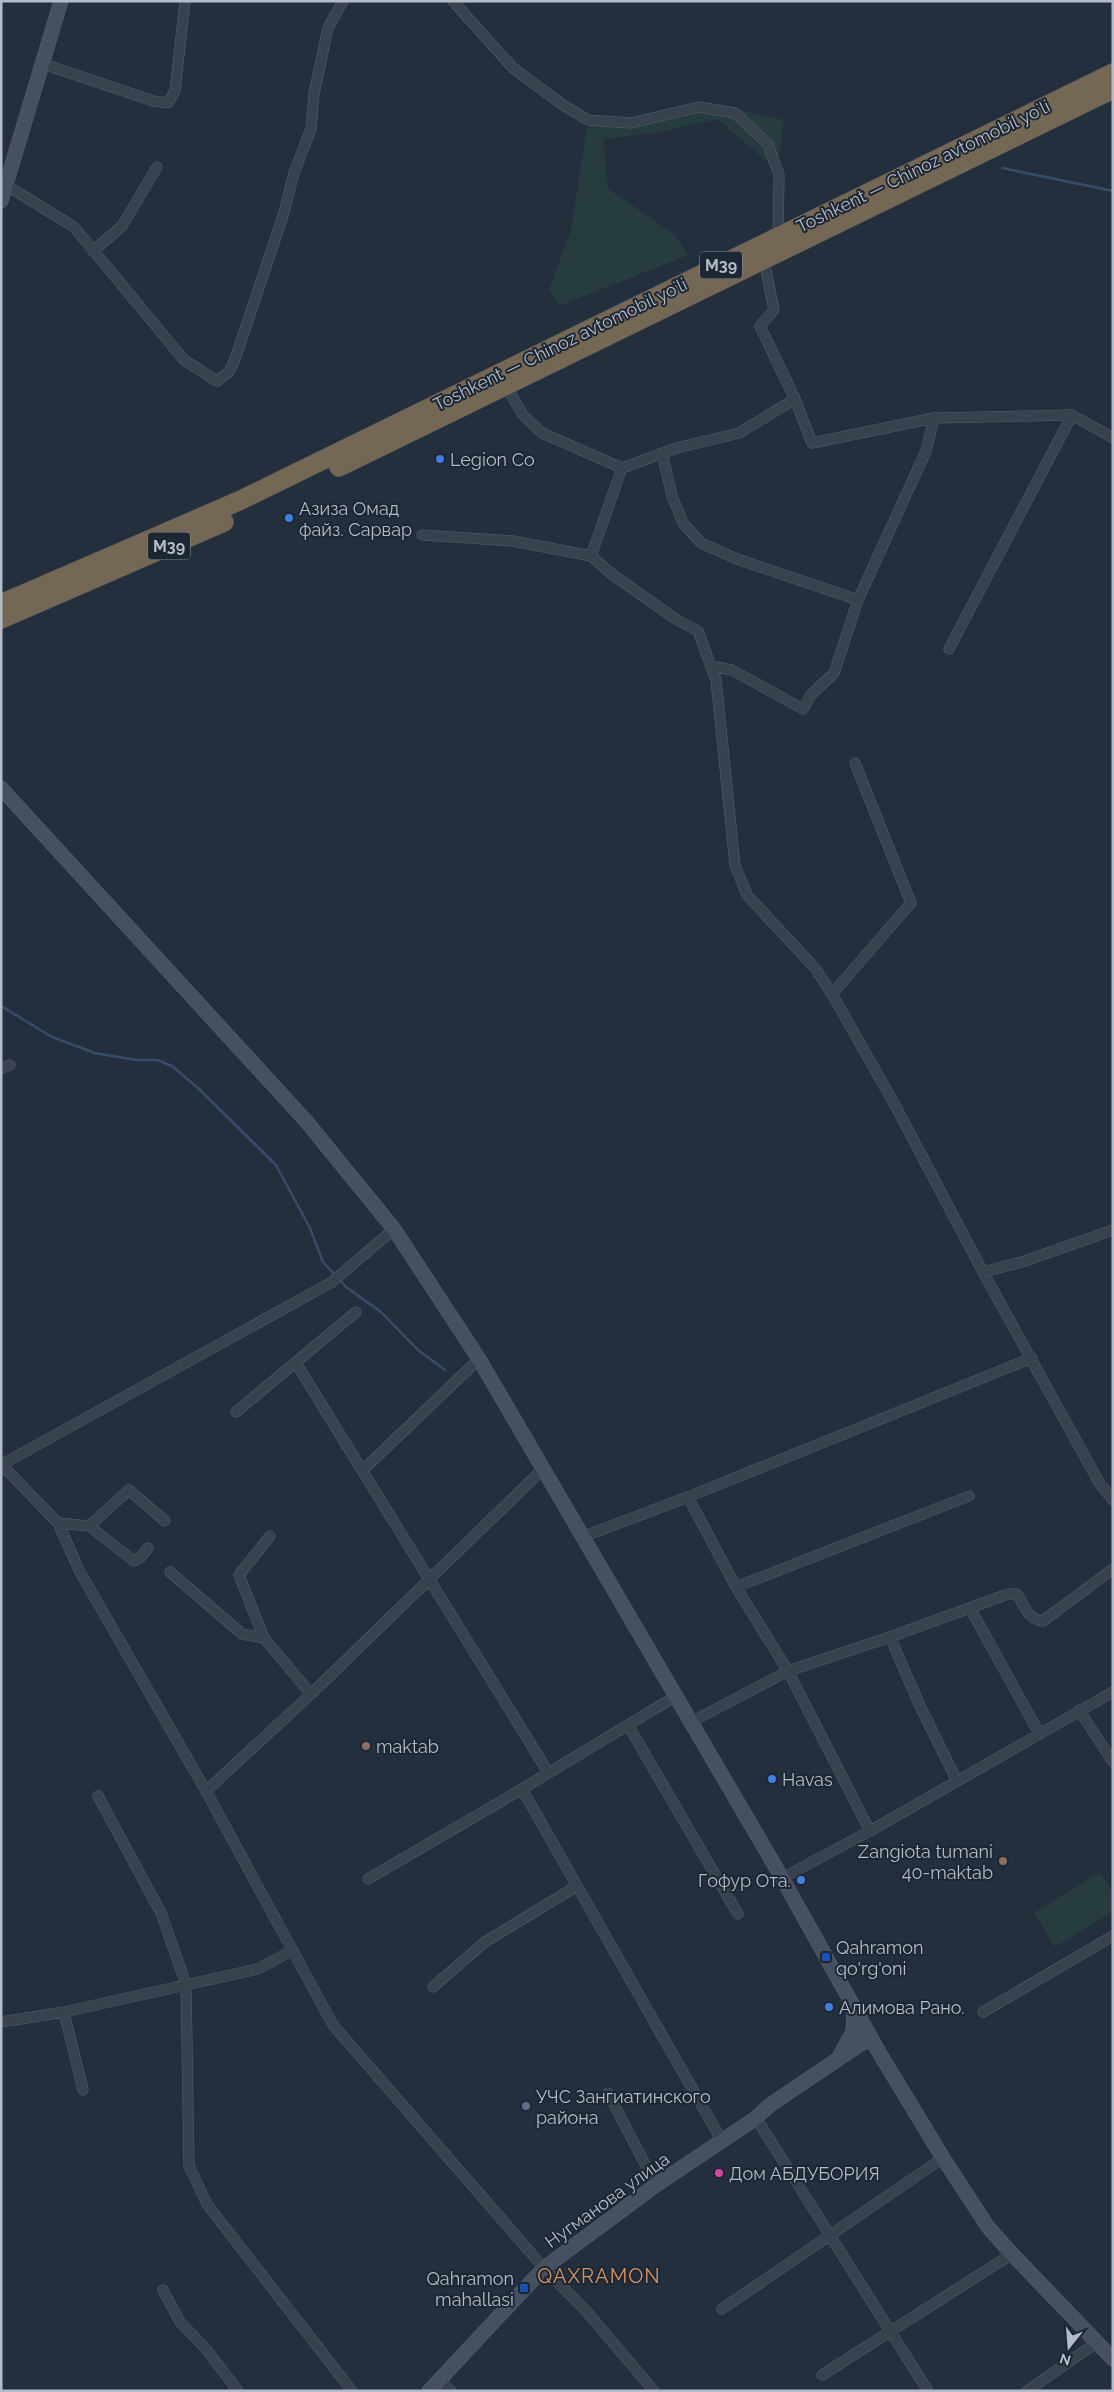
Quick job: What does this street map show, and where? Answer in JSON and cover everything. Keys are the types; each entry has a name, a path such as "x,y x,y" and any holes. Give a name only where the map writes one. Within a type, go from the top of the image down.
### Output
{"highway":[{"name":"Toshkent — Chinoz avtomobil yoʻli","path":"1,619 69,583 1113,73"},
{"name":"Toshkent — Chinoz avtomobil yoʻli","path":"1,604 69,583 250,510 1113,89"},
{"path":"1,592 69,583"},
{"path":"1,634 42,606 69,583"}],"main road":[{"path":"1,201 61,1"},
{"path":"1,788 306,1121 394,1229 479,1359 542,1470 782,1878 872,2041 943,2158 988,2227 1096,2344 1113,2359"},
{"path":"838,2059 851,2038 854,2024 854,2009"},
{"name":"Нугманова улица","path":"756,2118 774,2111 866,2049 872,2041"},
{"name":"Нугманова улица","path":"429,2391 544,2268 656,2185 756,2118 770,2105 862,2043 872,2041"}],"street":[{"path":"43,64 153,101 168,103 175,91 185,1"},
{"path":"6,185 74,227 184,360 217,381 229,372 283,216 294,173 311,129 314,94 328,28 343,1"},
{"path":"453,1 513,68 563,105 588,120 631,123 699,107 735,113 768,144 779,175 778,238"},
{"path":"93,251 122,226 158,167"},
{"path":"764,260 774,310 760,326 795,399 812,443 934,418 1072,414 1113,438"},
{"path":"506,386 523,415 542,433 622,468 662,453 739,433 795,399"},
{"path":"949,650 1072,414"},
{"path":"711,666 732,670 803,709 811,695 834,673 858,600 926,451 934,418"},
{"path":"662,453 672,496 683,523 701,543 737,559 858,600"},
{"path":"591,556 622,468"},
{"path":"422,535 513,541 591,556 613,576 677,620 698,631 716,680 735,865 739,880 747,895 815,968 832,994 895,1105 983,1272 1100,1484 1113,1500"},
{"path":"832,994 912,903 855,763"},
{"path":"394,1229 332,1282 1,1465 58,1523 80,1572 206,1792 333,2025 544,2268 586,2312 654,2391"},
{"path":"983,1272 1022,1262 1113,1230"},
{"path":"236,1412 356,1312"},
{"path":"582,1537 688,1497 1032,1358"},
{"path":"363,1470 479,1359"},
{"path":"296,1363 548,1772"},
{"path":"206,1792 430,1580 542,1470"},
{"path":"89,1526 129,1490 165,1521"},
{"path":"736,1586 969,1496"},
{"path":"688,1497 736,1586 788,1671 870,1831"},
{"path":"58,1523 89,1526 134,1560 141,1557 148,1548"},
{"path":"270,1536 239,1575 264,1638 311,1694"},
{"path":"691,1722 788,1671 1013,1593 1017,1594 1032,1618 1036,1621 1043,1620 1113,1569"},
{"path":"170,1572 242,1634 264,1638"},
{"path":"970,1608 1039,1733"},
{"path":"890,1637 920,1706 957,1781"},
{"path":"782,1878 870,1831 1113,1692"},
{"path":"368,1879 676,1696"},
{"path":"1079,1710 1113,1762"},
{"path":"628,1725 738,1914"},
{"path":"522,1789 722,2142"},
{"path":"98,1796 160,1913 186,1984 189,2166 207,2204 352,2391"},
{"path":"433,1987 484,1942 577,1886"},
{"path":"983,2012 1113,1936"},
{"path":"1,2022 64,2012 258,1969 293,1950"},
{"path":"64,2012 83,2090"},
{"path":"608,2093 656,2185"},
{"path":"756,2118 928,2391"},
{"path":"722,2309 943,2158"},
{"path":"822,2375 1012,2254"},
{"path":"163,2290 180,2322 207,2350 238,2391"},
{"path":"1027,2391 1096,2344"},
{"path":"439,2380 451,2391"}],"green space":[{"path":"717,105 784,120 777,170 717,119 655,133 603,139 608,189 673,233 688,255 559,306 549,290 571,230 586,133 590,123 622,126"},
{"path":"1100,1872 1113,1893 1113,1912 1055,1947 1034,1913"}],"waterway":[{"path":"1002,168 1113,191"},
{"path":"1,1006 52,1037 95,1053 136,1060 157,1060 172,1066 199,1089 276,1165 310,1228 323,1262 335,1275"},
{"path":"339,1279 346,1287 381,1312 418,1350 445,1370"}],"place":[{"name":"Legion Co","path":"440,459"},
{"name":"Азиза Омад файз. Сарвар","path":"289,518"},
{"name":"maktab","path":"366,1746"},
{"name":"Havas","path":"772,1779"},
{"name":"Zangiota tumani 40-maktab","path":"1003,1861"},
{"name":"Гофур Ота.","path":"801,1880"},
{"name":"Qahramon qo'rg'oni","path":"826,1957"},
{"name":"Алимова Рано.","path":"829,2007"},
{"name":"УЧС Зангиатинского района","path":"526,2106"},
{"name":"Дом АБДУБОРИЯ","path":"719,2173"},
{"name":"Qahramon mahallasi","path":"524,2288"}],"district":[{"name":"QAXRAMON","path":"599,2276"}]}
